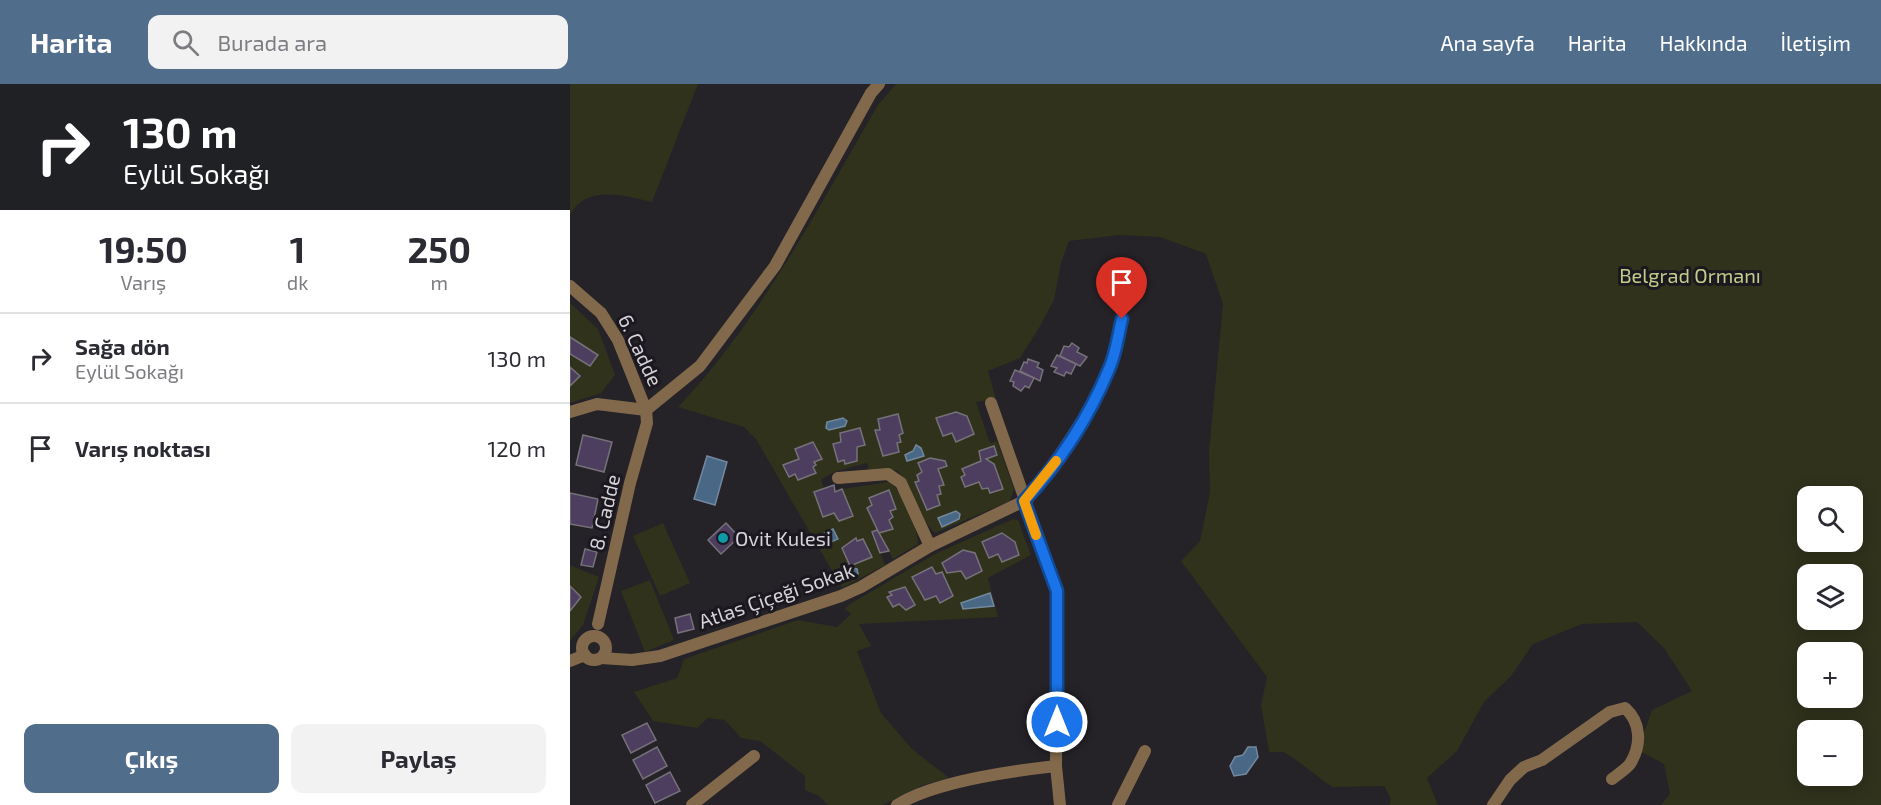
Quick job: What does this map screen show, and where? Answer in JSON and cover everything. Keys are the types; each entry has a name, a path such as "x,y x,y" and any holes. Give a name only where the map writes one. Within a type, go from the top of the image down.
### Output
{"street":[{"path":"570,412 597,404 646,410 700,366 775,266 871,93 879,84"},
{"name":"6. Cadde","path":"570,286 602,313 618,340 646,410"},
{"path":"1024,501 1044,479 1088,412 1110,367 1122,319"},
{"path":"991,403 1022,484 1024,501 1057,591 1056,765 1060,805"},
{"name":"8. Cadde","path":"598,624 630,483 647,423 646,410"},
{"path":"838,478 888,474 895,477 901,483 930,546"},
{"name":"Atlas Çiçeği Sokak","path":"601,658 632,660 660,656 841,596 861,588 930,546 1024,501"},
{"path":"584,647 594,660 601,658 606,649 598,624"},
{"path":"570,654 584,647 598,624"},
{"path":"570,661 596,636 616,653 632,660"},
{"path":"1493,805 1510,780 1524,767 1542,760 1610,712 1625,708 1638,725 1638,737 1630,764 1612,779"},
{"path":"1118,805 1145,751"},
{"path":"692,805 754,756"},
{"path":"897,805 914,794 1013,771 1056,765"}],"green space":[{"path":"570,84 698,84 652,202 618,195 596,196 577,205 570,215"},
{"name":"Belgrad Ormanı","path":"896,84 1881,84 1881,805 1661,805 1670,794 1664,764 1638,750 1652,710 1692,691 1664,648 1637,622 1582,624 1533,644 1511,676 1484,702 1457,751 1427,778 1438,805 1389,805 1391,799 1384,786 1332,787 1283,752 1269,752 1261,705 1267,677 1181,561 1200,541 1210,492 1209,451 1223,304 1206,254 1160,237 1119,235 1069,241 1061,263 1054,300 1039,328 1020,358 988,371 996,399 976,402 990,443 997,441 1014,489 1010,501 935,533 924,519 897,470 869,471 867,463 834,472 821,480 824,489 815,492 823,516 834,513 839,521 853,516 842,489 889,482 905,501 917,536 918,544 893,559 879,533 893,529 889,520 893,517 890,511 896,509 889,491 869,498 872,505 867,508 877,530 872,532 885,565 842,588 756,439 744,427 678,407 736,337 787,262 878,105"},
{"path":"570,303 598,329 615,375 601,393 570,403"},
{"path":"1013,519 1018,520 1031,555 988,578 998,617 859,624 871,646 857,651 881,713 912,749 949,778 923,785 883,805 828,805 819,796 805,790 805,776 760,741 741,738 725,720 708,718 697,728 653,721 634,692 677,678 684,659 798,620 837,627 851,614 845,608 850,604 935,554"},
{"path":"663,523 690,583 660,596 633,536"},
{"path":"570,565 599,577 583,625 570,641"},
{"path":"650,580 674,640 645,652 621,591"}],"water":[{"path":"843,418 847,421 845,426 829,430 826,428 827,422"},
{"path":"916,445 921,448 924,456 907,461 905,455 913,451"},
{"path":"707,456 727,462 715,505 694,499"},
{"path":"956,511 960,514 959,519 942,527 938,518"},
{"path":"833,529 838,539 822,546 819,536"},
{"path":"843,566 857,569 858,574 846,578 840,571"},
{"path":"990,593 994,606 963,609 961,603"},
{"path":"1248,747 1256,747 1258,757 1246,774 1234,776 1230,766 1235,757 1243,755"}],"building":[{"path":"570,337 598,355 590,366 570,354"},
{"path":"1072,343 1079,348 1077,352 1087,357 1080,366 1060,356 1064,346 1069,347"},
{"path":"1057,355 1076,364 1071,374 1066,372 1064,376 1054,372 1057,368 1051,366"},
{"path":"1028,359 1039,363 1037,367 1043,370 1040,381 1020,371"},
{"path":"570,367 580,376 570,386"},
{"path":"1015,370 1034,378 1029,388 1025,386 1021,391 1013,386 1014,382 1010,381"},
{"path":"956,412 967,416 974,434 956,442 952,433 943,436 936,418"},
{"path":"898,414 903,433 899,435 901,442 897,443 899,452 883,456 875,430 880,430 878,419"},
{"path":"860,428 865,445 857,447 857,461 845,464 844,460 838,462 833,444 841,442 840,433"},
{"path":"583,435 612,442 604,472 576,465"},
{"path":"813,442 822,459 814,462 816,465 813,467 816,473 798,480 795,474 789,477 783,465 799,459 795,449"},
{"path":"994,446 997,455 986,459 994,464 1003,489 990,493 988,488 982,489 979,482 965,487 961,477 965,475 962,469 981,461 979,451"},
{"path":"930,458 945,461 947,466 938,469 944,485 939,486 941,494 937,495 940,505 927,510 915,482 919,481 917,475 922,472 918,463"},
{"path":"834,485 835,492 842,489 853,516 839,521 834,513 823,517 814,492"},
{"path":"889,490 896,509 890,511 893,517 889,520 893,529 879,533 867,508 872,505 869,498"},
{"path":"570,493 598,499 592,528 570,524"},
{"name":"Ovit Kulesi","path":"726,523 739,537 721,554 708,540"},
{"path":"877,530 889,551 880,553 872,532"},
{"path":"1002,533 1015,542 1019,555 1002,562 998,554 989,558 982,542"},
{"path":"856,538 857,541 863,539 872,557 850,566 842,548"},
{"path":"585,549 597,552 593,567 581,565"},
{"path":"963,550 975,553 982,571 966,579 961,571 947,573 942,563"},
{"path":"932,567 936,574 942,572 953,596 940,603 936,596 925,600 912,577"},
{"path":"570,586 581,597 570,611"},
{"path":"905,587 915,605 906,610 899,604 893,607 887,597 892,595 889,592"},
{"path":"690,614 694,629 678,633 675,618"},
{"path":"647,723 656,740 631,753 622,735"},
{"path":"657,747 667,766 643,779 633,760"},
{"path":"670,772 680,791 655,803 646,785"}],"slow traffic":[{"path":"1036,535 1024,501 1044,479 1056,461"}],"place":[{"name":"Ovit Kulesi","path":"723,538"}],"route":[{"path":"1057,722 1057,591 1024,501 1044,479 1088,412 1110,367 1122,319"}]}
